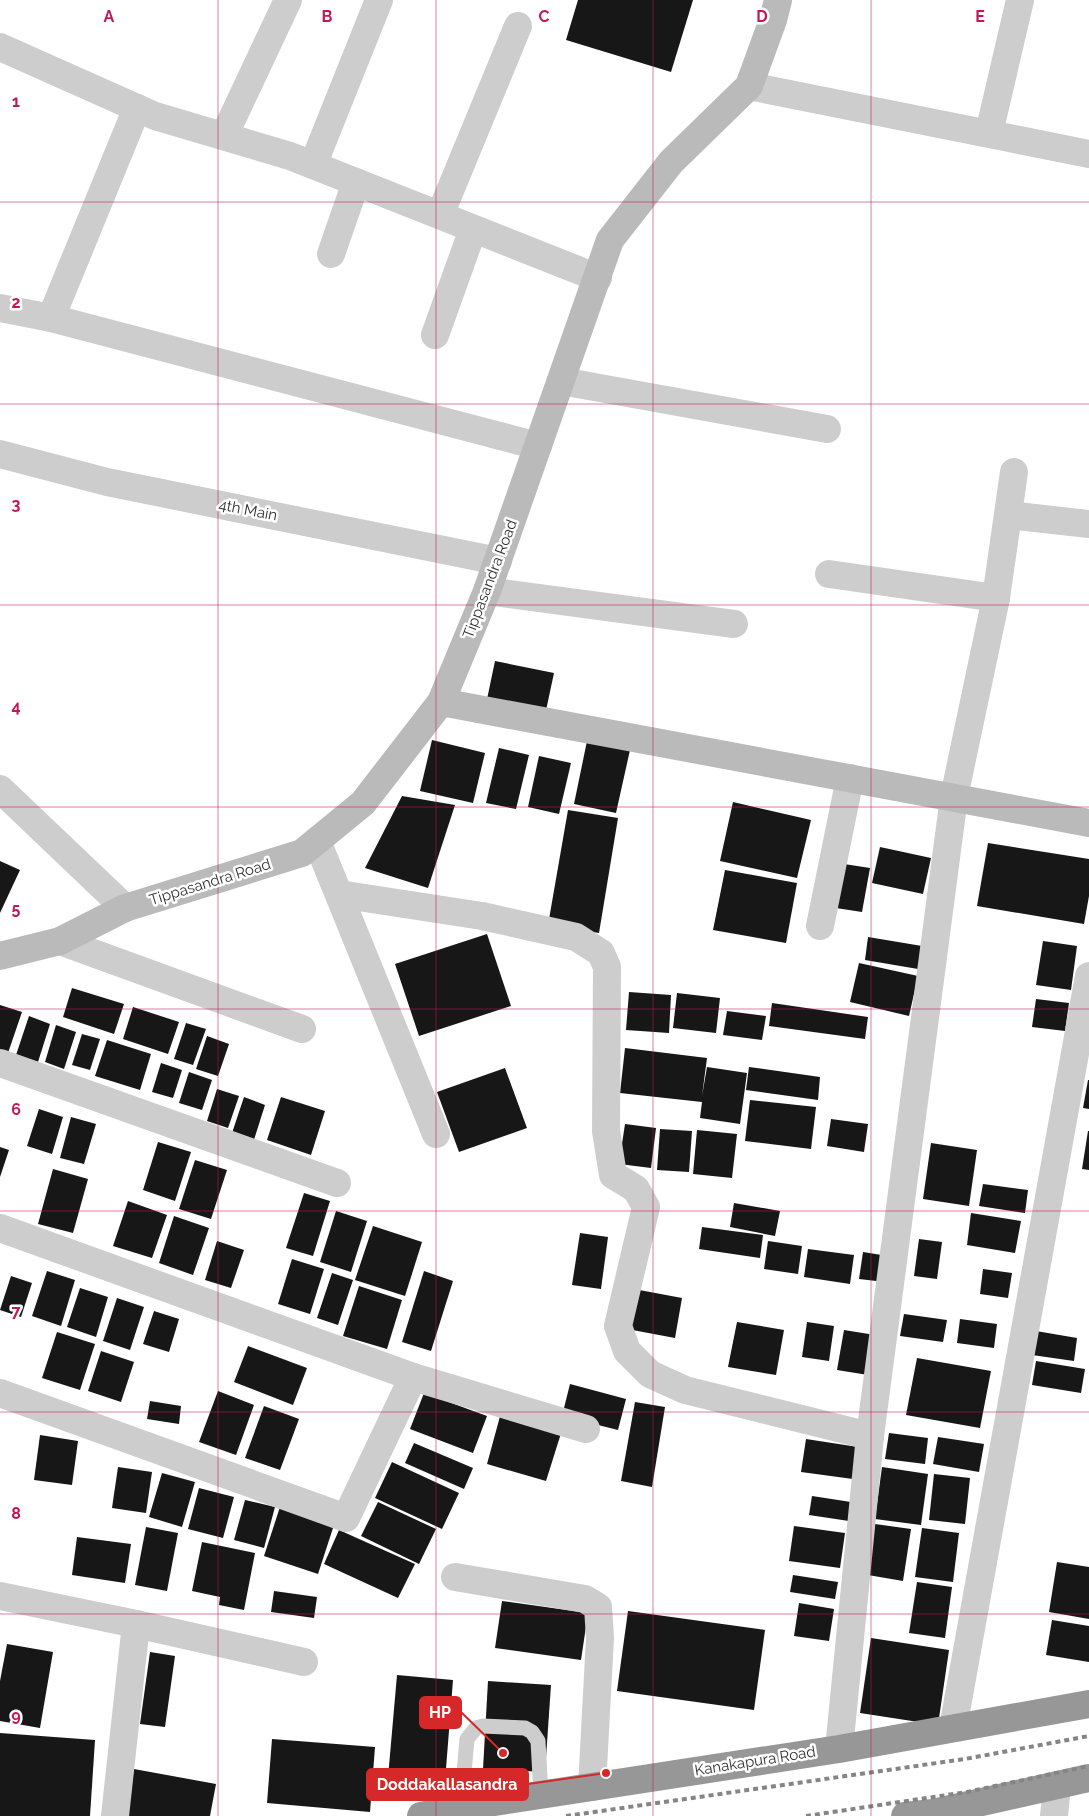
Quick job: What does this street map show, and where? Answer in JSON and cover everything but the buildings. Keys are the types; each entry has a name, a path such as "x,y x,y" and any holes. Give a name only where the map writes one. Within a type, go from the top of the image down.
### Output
{"highway":[{"name":"Kanakapura Road","path":"421,1816 461,1807 541,1794 839,1749 1089,1704"},
{"path":"905,1816 933,1812 1089,1778"}],"street":[{"path":"224,136 288,0"},
{"path":"313,165 380,0"},
{"name":"Tippasandra Road","path":"0,956 60,941 126,908 302,853 363,803 441,702 498,561 610,240 671,162 750,86 778,0"},
{"path":"989,133 1020,0"},
{"path":"440,215 518,26"},
{"path":"0,47 155,116 290,156 598,278"},
{"path":"750,86 1089,154"},
{"path":"52,318 137,108"},
{"path":"331,254 356,182"},
{"path":"435,336 473,229"},
{"path":"0,308 52,318 538,446"},
{"path":"561,381 827,429"},
{"name":"4th Main","path":"0,454 107,482 498,561"},
{"path":"839,1749 870,1436 954,797 996,598 1014,472"},
{"path":"1008,515 1089,524"},
{"path":"829,574 996,598"},
{"path":"487,590 734,624"},
{"path":"441,702 1089,823"},
{"path":"820,926 850,778"},
{"path":"0,789 126,908"},
{"path":"317,841 436,1134"},
{"path":"339,894 482,916 576,937 601,953 607,967 606,1131 613,1175 636,1189 646,1207 618,1326 627,1351 650,1374 685,1390 870,1436"},
{"path":"60,941 302,1029"},
{"path":"953,1728 1089,976"},
{"path":"0,1063 337,1183"},
{"path":"0,1228 413,1377 586,1429"},
{"path":"0,1393 346,1518 413,1377"},
{"path":"455,1577 585,1599 598,1607 600,1638 592,1787"},
{"path":"0,1596 304,1662"},
{"path":"115,1816 136,1624"},
{"path":"1054,1816 1057,1785"}],"lane":[{"path":"461,1807 467,1738 476,1728 483,1726 525,1728 532,1732 538,1741 541,1794"}],"railway":[{"path":"566,1816 965,1759 1089,1736"},
{"path":"806,1816 967,1792 1089,1766"}],"place":[{"name":"HP","path":"503,1753"},
{"name":"Doddakallasandra","path":"606,1773"}]}
